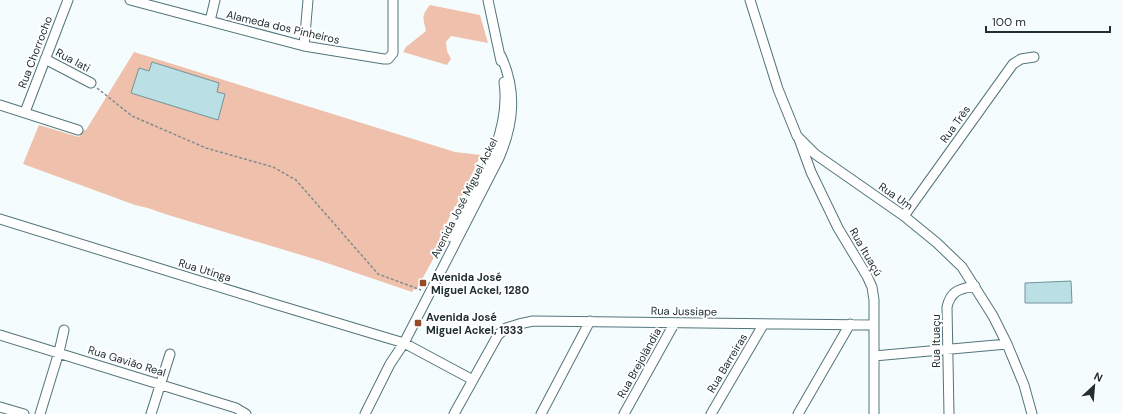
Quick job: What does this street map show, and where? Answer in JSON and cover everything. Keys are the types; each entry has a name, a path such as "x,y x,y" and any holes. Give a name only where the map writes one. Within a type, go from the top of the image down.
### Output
{"street":[{"name":"Rua Chorrocho","path":"25,112 68,0"},
{"name":"Alameda dos Pinheiros","path":"130,0 140,1 210,22 304,46 384,60 388,59 393,53 393,0"},
{"path":"210,22 215,0"},
{"path":"304,46 308,0"},
{"name":"Avenida José Miguel Ackel","path":"401,342 424,291 486,169 499,139 505,106 505,90 501,56 488,0"},
{"name":"Rua Um","path":"750,0 778,89 797,136 815,154 904,216 962,267 993,316 1007,344 1024,385 1032,414"},
{"name":"Avenida José Miguel Ackel","path":"364,414 390,364 392,356 401,342 499,158 506,141 511,120 512,96 508,75 501,56"},
{"name":"Rua Três","path":"904,216 1013,64 1021,59 1034,57"},
{"name":"Rua Iati","path":"45,59 91,83"},
{"path":"0,105 78,130"},
{"name":"Rua Ituaçú","path":"797,136 809,168 838,228 872,287 874,300 874,414"},
{"path":"809,168 812,162 822,159"},
{"name":"Rua Utinga","path":"0,219 263,301 401,342 473,380"},
{"name":"Rua Ituaçu","path":"949,414 949,300 959,289 975,286"},
{"name":"Rua Jussiape","path":"473,380 498,335 506,328 533,321 590,321 674,324 874,325"},
{"path":"541,414 590,321"},
{"name":"Rua Brejolândia","path":"624,414 674,324"},
{"path":"798,414 850,324"},
{"name":"Rua Barreiras","path":"711,414 764,325"},
{"path":"40,414 59,352 64,330"},
{"name":"Rua Gavião Real","path":"0,335 236,408 246,414"},
{"path":"874,356 1007,344"},
{"path":"151,414 170,354"},
{"path":"454,414 473,380"},
{"path":"0,407 24,414"}],"path":[{"path":"91,83 132,116 206,148 273,167 296,180 378,274 424,291"}],"shaded area":[{"path":"430,5 480,15 488,43 451,36 446,42 447,51 451,59 447,65 403,52 406,47 426,31 424,14"},
{"path":"134,52 455,152 481,155 457,206 455,206 440,237 442,239 431,263 416,290 414,289 412,292 321,261 135,205 23,164 39,125 79,137 84,130 86,130"}],"building":[{"path":"152,62 219,83 217,92 225,94 218,120 131,93 139,68 149,71"},
{"path":"1071,281 1072,303 1025,303 1025,283"}],"place":[{"name":"Avenida José Miguel Ackel, 1280","path":"423,283"},
{"name":"Avenida José Miguel Ackel, 1333","path":"418,323"}]}
